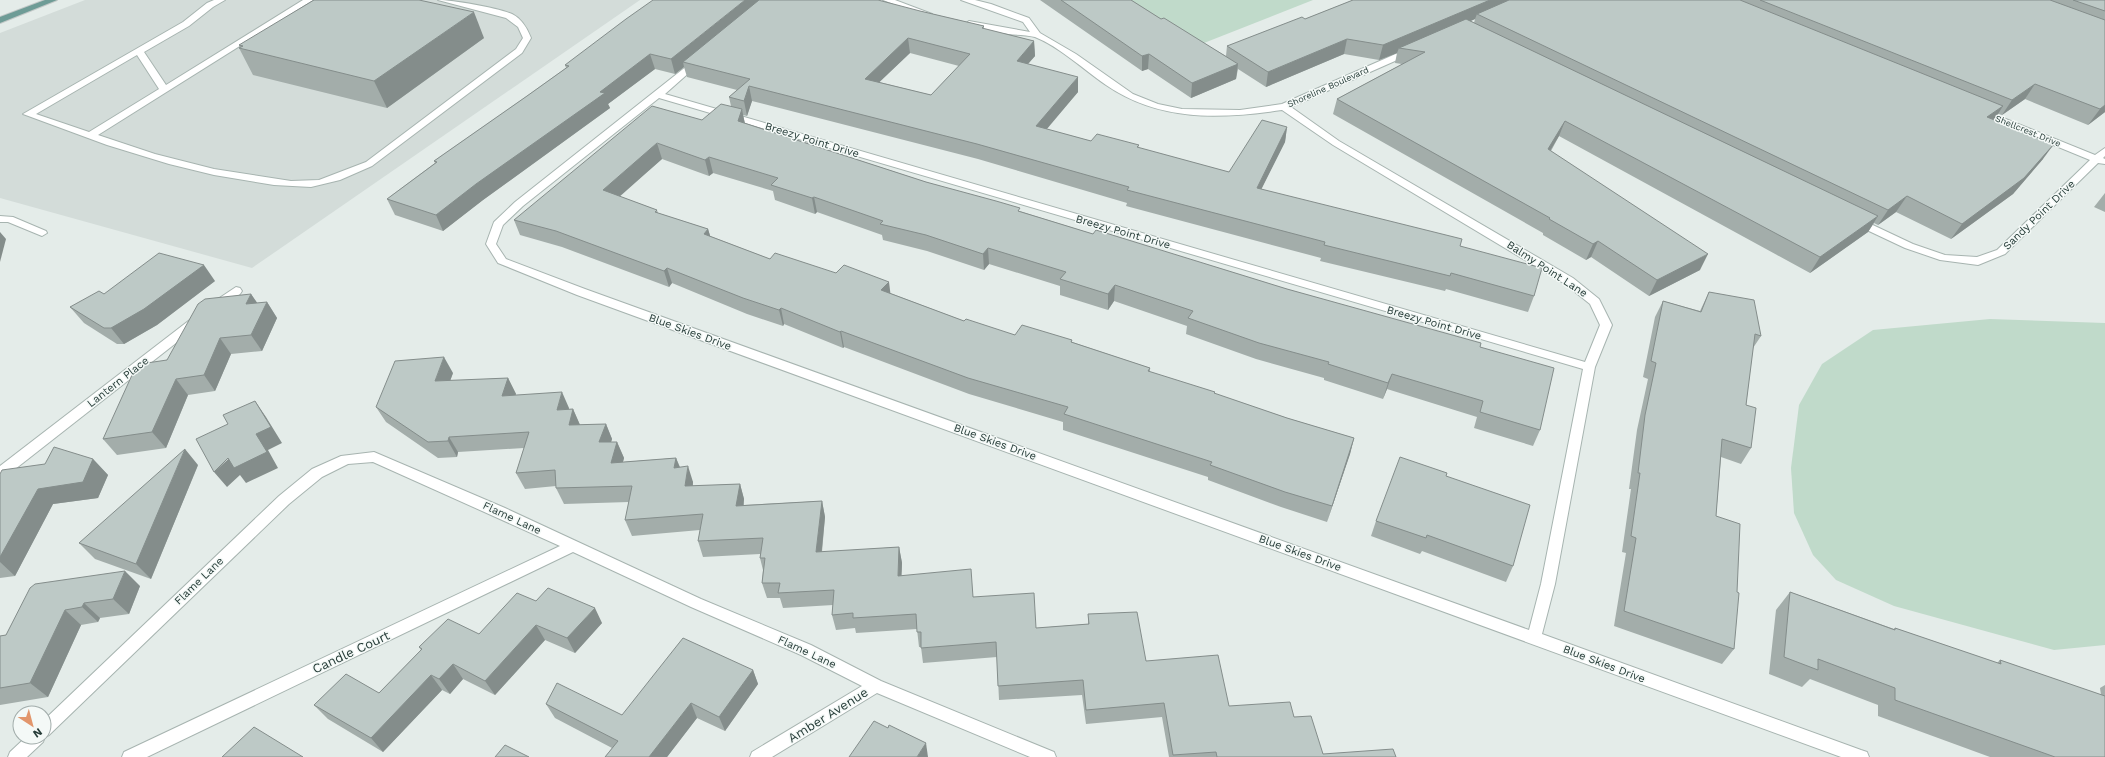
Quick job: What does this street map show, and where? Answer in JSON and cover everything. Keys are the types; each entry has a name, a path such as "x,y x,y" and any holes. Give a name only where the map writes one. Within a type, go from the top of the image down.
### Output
{"main road":[{"path":"0,20 53,0"}],"street":[{"path":"200,0 210,5"},
{"path":"221,0 210,5 186,24 139,52 28,114 124,149 217,174 303,185 328,180 349,174 368,164 519,51 527,38 522,26 509,16 442,0"},
{"path":"90,136 309,0"},
{"path":"887,0 940,17"},
{"name":"Shoreline Boulevard","path":"965,0 988,6 1026,20 1037,35"},
{"name":"Shoreline Boulevard","path":"961,22 997,30 1037,35 1073,56 1109,83 1130,96 1155,106 1182,112 1209,114 1240,113 1284,108 1419,48"},
{"path":"139,52 164,89"},
{"name":"Blue Skies Drive","path":"708,52 658,96 557,173 498,224 491,244 502,261 581,292 1534,637 1645,680 1861,757"},
{"name":"Breezy Point Drive","path":"658,96 1589,367"},
{"name":"Balmy Point Lane","path":"1284,108 1336,143 1517,248 1569,281 1595,302 1606,325 1589,367 1548,584 1534,637"},
{"name":"Shellcrest Drive","path":"1971,108 2101,161"},
{"name":"Sandy Point Drive","path":"1845,215 1909,246 1930,254 1944,258 1978,261 2001,252 2101,161 2105,151"},
{"path":"0,219 9,219 42,233"},
{"name":"Lantern Place","path":"0,473 236,291"},
{"name":"Flame Lane","path":"52,722 284,500 317,473 346,459 374,457 500,512 696,603 806,650 876,686 1048,757"},
{"name":"Candle Court","path":"130,757 573,546"},
{"name":"Amber Avenue","path":"758,757 876,686"},
{"path":"16,757 29,745"}],"shaded area":[{"path":"85,0 640,0 252,268 0,198 0,33"}],"green space":[{"path":"1099,0 1313,0 1176,54"},
{"path":"1990,319 2105,323 2105,645 2054,650 1894,606 1836,580 1813,555 1794,513 1791,468 1799,405 1822,364 1873,330"}],"building":[{"path":"314,0 419,0 474,12 374,81 239,48 243,46 239,45"},
{"path":"653,0 745,0 671,59 650,54 600,92 605,93 476,184 436,215 387,199 437,162 434,161 569,66 565,65"},
{"path":"759,0 878,0 984,26 982,28 1034,41 1017,61 1078,77 1036,126 1091,141 1097,134 1139,145 1137,147 1229,172 1262,120 1287,127 1257,188 1462,239 1460,246 1542,268 1534,296 1451,273 1450,276 1324,245 1325,242 1127,190 1129,187 977,144 749,86 744,101 729,97 750,79 683,62","holes":["908,38 970,54 931,95 865,79"]},
{"path":"1061,0 1131,0 1161,19 1164,18 1238,64 1192,83 1149,54 1142,56"},
{"path":"1353,0 1490,0 1383,45 1347,39 1268,72 1227,46 1302,17 1305,19"},
{"path":"1509,0 1740,0 2003,106 1987,117 2054,144 2024,178 1962,224 1907,196 1888,210 1477,14"},
{"path":"1760,0 2050,0 2105,20 2105,105 2100,109 2035,84 2012,100"},
{"path":"2073,0 2105,0 2105,11"},
{"path":"1466,19 1878,216 1820,257 1565,121 1548,149 1708,254 1657,280 1598,241 1593,244 1549,219 1550,218 1337,99 1425,52 1399,48"},
{"path":"721,104 742,109 738,121 926,182 1020,208 1018,211 1093,234 1096,230 1287,289 1481,343 1480,347 1554,368 1540,430 1480,412 1483,401 1392,374 1388,383 1328,364 1329,362 1259,343 1188,318 1193,311 1115,285 1108,294 1060,279 1066,272 988,248 983,254 926,235 880,224 883,221 814,197 812,198 771,185 778,178 709,157 705,160 657,143 603,190 657,210 655,212 708,229 704,234 770,259 775,253 836,273 844,265 889,282 881,290 964,321 966,319 1015,335 1022,325 1072,340 1071,342 1150,368 1148,371 1215,392 1214,393 1287,418 1354,438 1332,506 1285,492 1210,465 1212,462 1064,414 1068,407 968,378 841,331 840,332 781,308 779,310 743,298 667,268 664,271 556,231 514,220 652,106 702,120"},
{"path":"159,253 204,265 144,309 111,328 104,328 70,307 99,291 104,294"},
{"path":"1709,292 1754,300 1761,336 1755,334 1746,405 1756,408 1751,448 1722,439 1716,516 1740,524 1737,592 1739,593 1734,649 1624,611 1636,538 1631,536 1640,473 1638,473 1645,415 1656,363 1651,361 1663,301 1701,312"},
{"path":"251,294 246,304 267,302 251,335 220,338 204,375 176,379 152,432 103,439 132,375 135,374 140,364 167,360 198,304 205,299"},
{"path":"444,357 435,381 508,378 502,396 562,392 557,410 573,409 569,425 606,424 599,442 617,442 611,463 676,458 674,468 688,466 685,486 740,484 736,506 822,501 816,552 899,547 898,576 971,569 973,597 1034,593 1036,628 1089,624 1088,614 1137,612 1146,661 1218,655 1229,706 1290,702 1294,717 1311,716 1323,754 1393,749 1396,757 1217,757 1216,752 1173,755 1164,703 1086,710 1083,680 998,686 996,642 921,648 921,632 917,632 916,614 853,618 853,613 832,615 834,590 778,593 780,583 762,583 765,558 760,558 763,538 698,541 703,514 625,520 632,486 556,488 555,470 516,473 529,432 449,437 448,441 428,442 376,407 395,361"},
{"path":"255,401 271,427 256,434 267,452 234,468 228,458 214,472 196,439 228,424 223,415"},
{"path":"54,447 93,459 83,482 38,489 0,557 0,474 2,470 45,464"},
{"path":"185,449 136,564 79,543"},
{"path":"1400,457 1447,473 1446,476 1530,505 1513,566 1427,535 1426,538 1376,521"},
{"path":"125,571 113,599 84,603 82,607 65,610 30,683 0,688 0,636 6,635 30,588 35,584"},
{"path":"548,588 595,608 567,638 536,625 485,681 453,664 439,679 431,675 371,738 314,705 346,674 379,693 422,649 419,647 448,619 479,634 517,593 536,601"},
{"path":"1790,592 1895,630 1895,628 2001,664 2000,660 2105,696 2105,757 2055,757 1895,700 1895,688 1818,659 1818,670 1784,657"},
{"path":"683,638 753,670 719,717 691,703 649,757 605,757 618,741 546,704 557,683 622,715"},
{"path":"874,721 888,728 889,725 926,743 917,757 849,757"},
{"path":"254,727 303,757 222,757"},
{"path":"505,745 529,757 495,757"}]}
